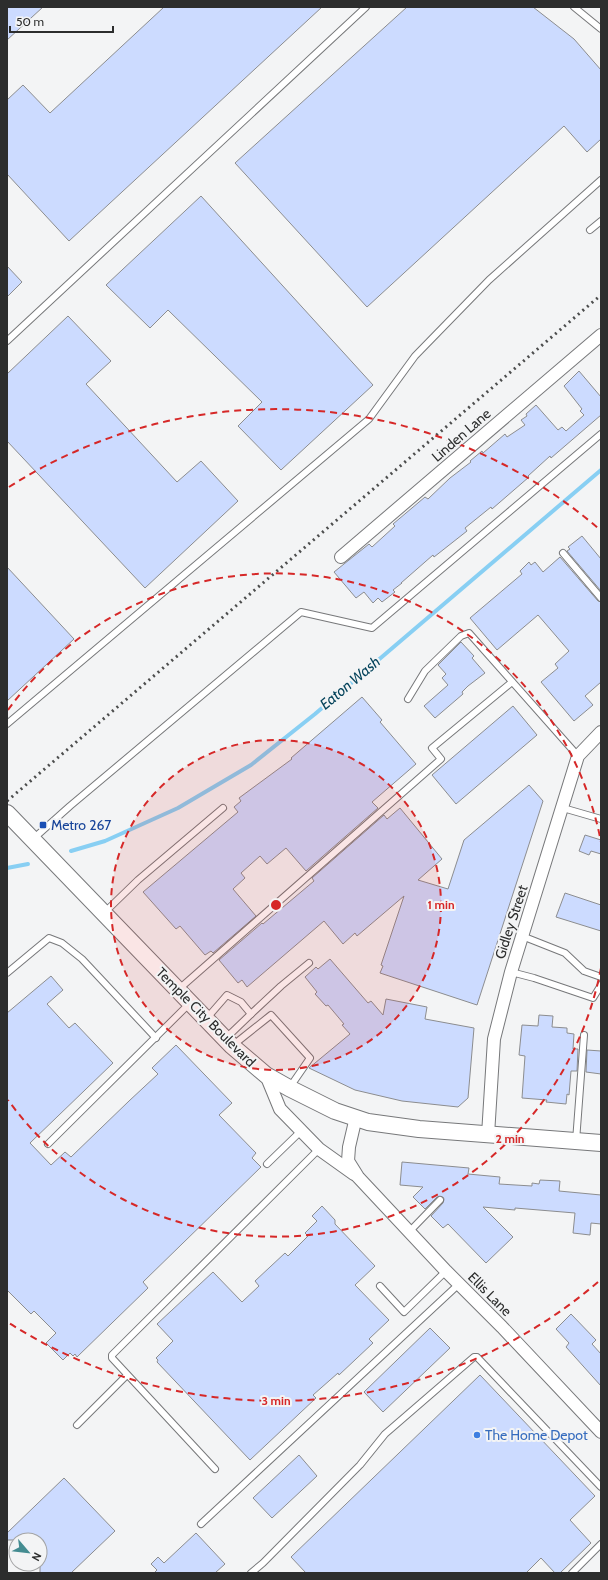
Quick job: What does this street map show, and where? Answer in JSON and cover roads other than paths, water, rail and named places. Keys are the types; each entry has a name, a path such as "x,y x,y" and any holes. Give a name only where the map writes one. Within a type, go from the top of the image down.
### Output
{"main road":[{"name":"Temple City Boulevard","path":"7,812 228,1043 266,1075 289,1088 335,1111 368,1122 419,1129 601,1143"}],"street":[{"name":"Linden Lane","path":"341,557 601,335"},
{"name":"Gidley Street","path":"488,1134 494,1039 511,972 578,756 601,732"},
{"name":"Ellis Lane","path":"266,1075 280,1109 318,1150 358,1177"},
{"name":"Ellis Lane","path":"356,1117 349,1147 348,1161 358,1177 601,1432"}],"lane":[{"path":"7,341 366,7"},
{"path":"574,7 601,29"},
{"path":"7,724 369,419 415,356 489,280 600,182"},
{"path":"590,230 601,221"},
{"path":"36,841 70,806 301,612 372,628 601,434"},
{"path":"563,553 601,598"},
{"path":"408,699 425,671 461,636 469,633 578,756"},
{"path":"178,990 441,759 432,748 512,682"},
{"path":"104,913 138,880 223,808"},
{"path":"563,808 601,819"},
{"path":"522,936 565,953 584,971 601,976"},
{"path":"7,973 49,938 62,943 82,959 156,1038"},
{"path":"228,1043 251,1014 309,963"},
{"path":"511,972 534,978 593,998 601,985"},
{"path":"206,1019 227,996 241,1002 251,1014"},
{"path":"48,1144 190,1003"},
{"path":"228,1043 271,1015 310,1058 289,1088"},
{"path":"576,1142 584,1035"},
{"path":"267,1164 301,1131"},
{"path":"215,1469 127,1375 112,1358 112,1355 318,1150"},
{"path":"409,1232 440,1200"},
{"path":"380,1286 404,1312 446,1271"},
{"path":"201,1524 459,1284"},
{"path":"251,1573 263,1563 360,1465 385,1434 474,1357 477,1357 601,1487"},
{"path":"77,1425 127,1375"},
{"path":"572,1573 601,1544"}],"waterway":[{"name":"Eaton Wash","path":"71,851 105,841 178,808 251,765 315,714 601,470"},
{"name":"Eaton Wash","path":"7,868 28,864"}],"railway":[{"path":"7,801 601,295"}],"place":[{"name":"Metro 267","path":"43,825"},
{"name":"The Home Depot","path":"477,1435"}]}
